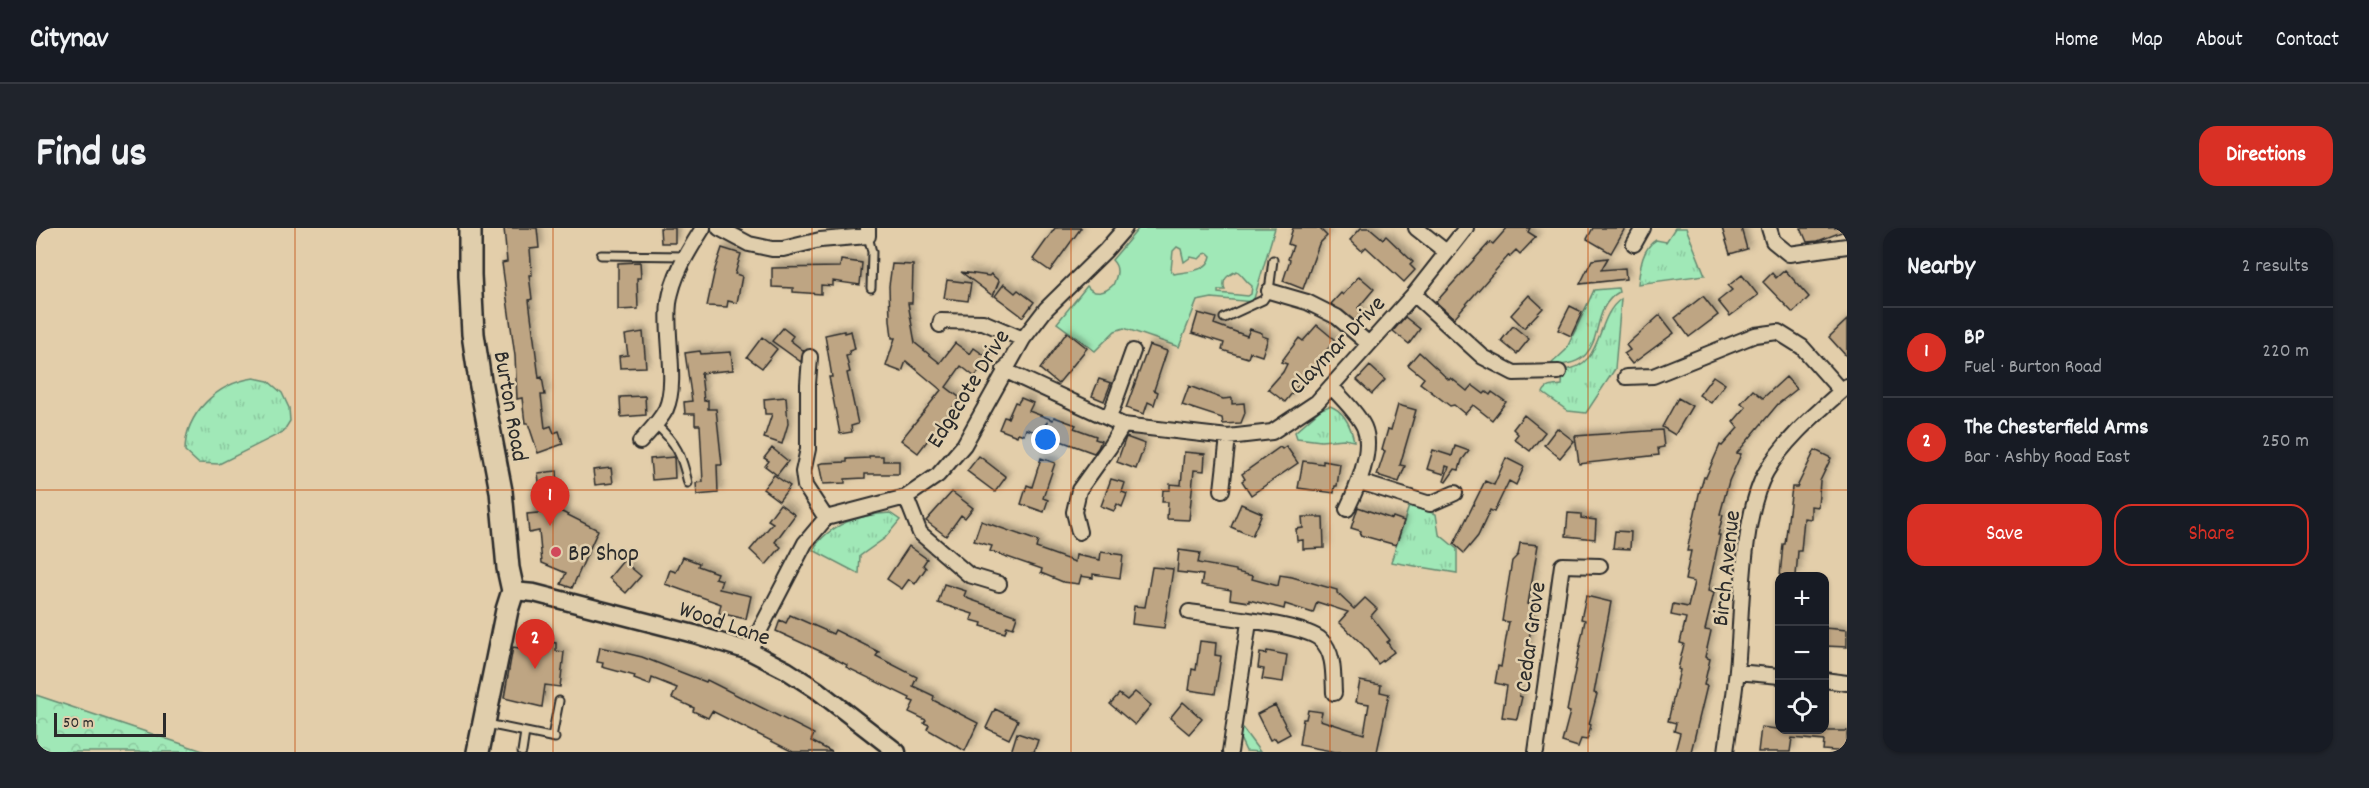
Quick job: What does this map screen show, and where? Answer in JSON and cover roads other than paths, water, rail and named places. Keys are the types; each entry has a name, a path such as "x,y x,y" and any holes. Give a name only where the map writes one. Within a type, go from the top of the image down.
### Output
{"highway":[{"name":"Burton Road","path":"470,228 474,334 480,381 501,491 508,568 513,591"},
{"path":"478,752 507,610 513,591"}],"street":[{"path":"640,442 666,409 671,383 669,305 676,277 703,228"},
{"path":"718,228 749,244 772,249 783,249 868,232"},
{"name":"Edgecote Drive","path":"826,518 906,497 938,475 964,445 1023,339 1046,309 1125,228"},
{"path":"1416,228 1445,251"},
{"name":"Claymar Drive","path":"1004,370 1123,424 1228,437 1272,432 1317,402 1414,294 1445,251 1466,228"},
{"path":"1634,244 1643,228"},
{"path":"1769,228 1773,240 1790,254 1847,246"},
{"path":"1269,291 1307,302 1337,317 1369,344"},
{"path":"1414,294 1483,357 1514,373 1559,372"},
{"path":"940,325 941,321 983,322 1023,339"},
{"path":"1626,376 1653,376 1755,335 1778,332 1802,347 1844,389"},
{"path":"1109,418 1133,351"},
{"path":"749,651 805,543 826,518 805,486 803,472 808,449 810,357"},
{"path":"1331,386 1364,428 1367,444 1360,482 1347,509"},
{"name":"Birch Avenue","path":"1726,752 1737,672 1748,533 1761,482 1782,448 1844,389"},
{"path":"1079,532 1074,512 1079,490 1123,424"},
{"path":"1222,490 1228,437"},
{"path":"1360,482 1430,504 1455,493"},
{"path":"906,497 920,532 969,575 999,584"},
{"name":"Cedar Grove","path":"1536,752 1562,565 1600,566"},
{"name":"Wood Lane","path":"513,591 534,593 694,634 749,651 786,670 817,690 897,752"},
{"path":"1189,612 1302,631 1321,639 1333,662 1334,693"},
{"path":"1230,752 1249,622"},
{"path":"1737,672 1775,676"},
{"path":"1829,681 1847,683"}],"lane":[{"path":"868,232 872,252 872,288"},
{"path":"601,255 686,256"},
{"path":"1224,318 1263,300 1269,291 1273,260"},
{"path":"655,424 672,439 683,461 688,483"},
{"path":"484,723 553,738 559,701"},
{"path":"522,752 525,732"}],"place":[{"name":"BP","path":"550,526"},
{"name":"BP Shop","path":"556,552"},
{"name":"The Chesterfield Arms","path":"535,669"}]}
